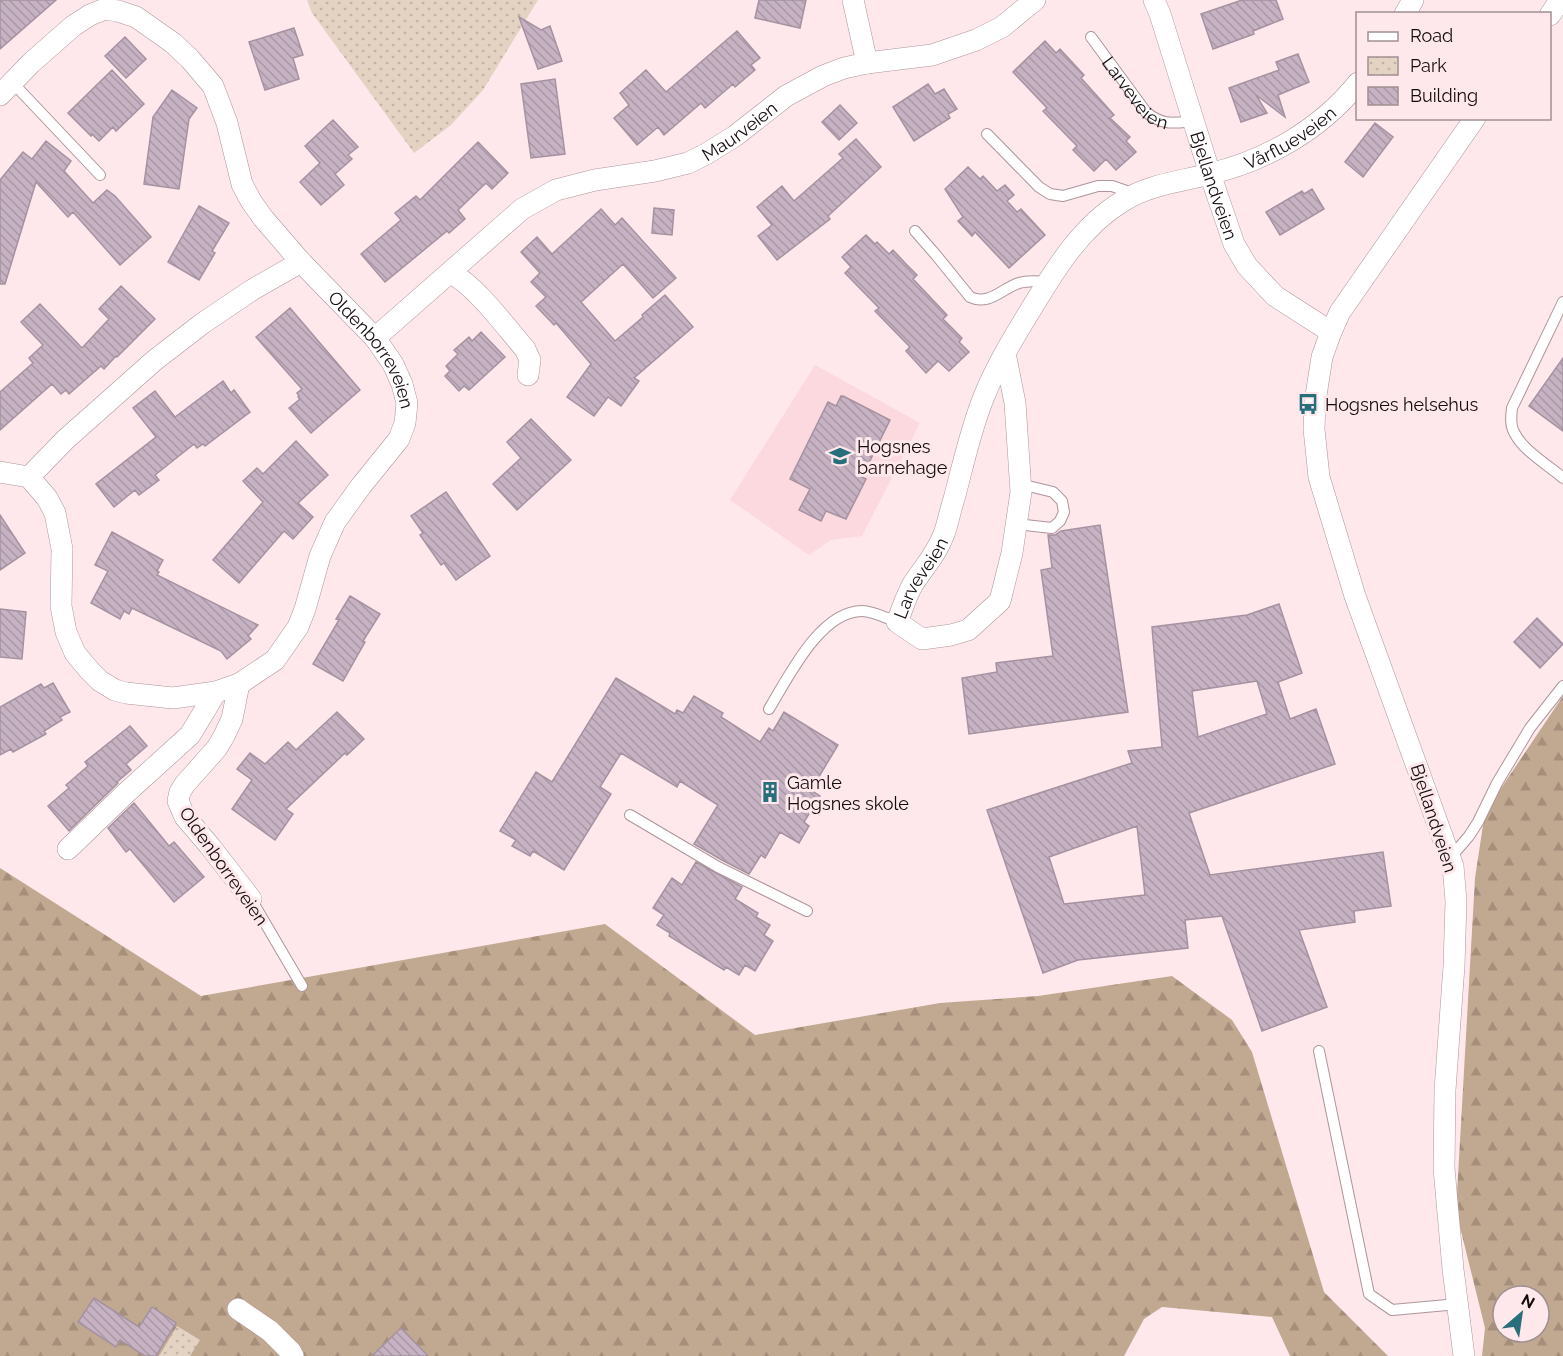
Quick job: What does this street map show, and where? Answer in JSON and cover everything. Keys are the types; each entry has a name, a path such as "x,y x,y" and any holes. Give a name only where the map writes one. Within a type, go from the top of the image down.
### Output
{"street":[{"path":"853,0 867,63"},
{"name":"Maurveien","path":"375,338 522,210 556,190 595,180 655,171 688,163 735,136 786,96 823,76 867,63 932,55 976,40 1002,27 1035,0"},
{"name":"Bjellandveien","path":"1154,0 1209,174 1234,244 1247,266 1275,296 1331,332"},
{"name":"Oldenborreveien","path":"6,89 31,63 73,26 105,9 136,17 173,43 213,86 227,123 246,192 263,218 301,262 375,338 393,364 402,384 406,403 405,423 399,439 335,522 320,556 298,627 275,660 239,684 216,692 173,698 126,693 115,690 100,681 89,670 75,653 66,632 61,606 62,549 55,513 47,498 29,477"},
{"name":"Vårflueveien","path":"1209,174 1257,159 1293,139 1324,117 1356,85"},
{"name":"Bjellandveien","path":"1464,1356 1444,1168 1445,1090 1456,901 1453,867 1355,596 1319,477 1314,429 1315,402 1322,357 1340,312 1474,120"},
{"name":"Larveveien","path":"1005,353 1015,403 1020,484 1012,553 1000,601 968,630 922,639 897,622 913,585 935,555 945,533 980,406 1005,353 1048,282 1079,238 1100,217 1122,201 1164,183 1209,174"},
{"path":"0,472 29,477 66,439 155,360 242,297 301,262"},
{"path":"451,273 459,277 476,293 525,349 530,360 528,375"},
{"name":"Oldenborreveien","path":"239,684 232,719 224,736 217,748 185,784 178,801 185,817 251,899"},
{"path":"68,849 190,735 216,692"},
{"path":"238,1309 270,1330 293,1356"},
{"path":"1459,1313 1478,1356"}],"lane":[{"name":"Larveveien","path":"1091,38 1146,112 1157,121 1194,122"},
{"path":"6,89 100,175"},
{"path":"987,135 1039,187 1050,194 1063,196 1098,186 1112,186 1135,194"},
{"path":"915,231 970,297 977,301 986,300 1016,284 1027,281 1048,282"},
{"path":"1563,302 1512,408 1511,419 1512,430 1521,444 1563,478"},
{"path":"1016,524 1052,528 1060,521 1064,512 1062,501 1053,492 1020,484"},
{"path":"769,708 807,647 826,627 842,616 865,611 897,622"},
{"path":"1451,857 1478,822 1497,783 1530,728 1563,686"},
{"path":"630,815 718,867 807,911"},
{"name":"Oldenborreveien","path":"251,899 302,986"},
{"path":"1319,1051 1369,1294 1392,1310 1459,1313"}],"shaded area":[{"path":"815,365 920,423 862,536 831,540 809,555 730,500"}],"green space":[{"path":"307,0 538,0 483,90 451,125 414,153 312,13"},
{"path":"1563,696 1563,1356 1482,1356 1485,1328 1456,1211 1475,878 1485,812"},
{"path":"0,868 201,996 605,924 755,1035 940,1003 1038,996 1172,976 1232,1020 1252,1052 1324,1292 1388,1356 1290,1356 1272,1317 1162,1307 1144,1319 1124,1356 0,1356"},
{"path":"177,1326 200,1340 190,1356 159,1356"}],"building":[{"path":"0,0 56,0 0,49"},
{"path":"759,0 806,0 800,28 755,18"},
{"path":"1242,0 1276,0 1283,19 1253,31 1254,34 1213,49 1201,14"},
{"path":"519,17 541,30 550,26 562,61 538,69"},
{"path":"294,28 303,55 293,58 299,79 265,90 249,42"},
{"path":"737,31 760,58 751,65 755,70 735,87 733,84 705,108 701,103 664,135 658,127 637,145 614,118 629,105 620,93 646,70 666,92"},
{"path":"125,37 146,59 126,78 105,56"},
{"path":"1045,41 1056,53 1060,49 1084,75 1081,78 1114,115 1110,118 1130,137 1126,141 1136,152 1116,170 1106,159 1094,171 1073,150 1077,146 1043,111 1047,108 1013,72"},
{"path":"1298,54 1309,82 1278,95 1285,117 1256,95 1267,113 1241,122 1229,88 1279,70 1276,62"},
{"path":"112,70 144,104 116,131 113,127 99,141 68,113"},
{"path":"555,79 565,154 531,158 521,84"},
{"path":"928,84 935,94 944,89 957,109 948,114 950,118 914,141 893,107"},
{"path":"172,90 197,108 189,119 179,189 144,184 153,117"},
{"path":"840,105 857,123 839,140 822,122"},
{"path":"333,120 358,147 348,155 352,159 335,174 344,185 321,205 300,182 320,163 305,146"},
{"path":"1375,123 1393,137 1363,177 1345,162"},
{"path":"856,139 881,167 828,216 830,219 777,260 758,236 772,225 757,207 782,186 794,201 843,158 839,154"},
{"path":"46,141 71,161 64,171 93,203 107,190 151,237 120,265 73,212 68,217 36,182 5,284 0,284 0,180 23,152 32,159"},
{"path":"478,142 508,173 492,189 486,183 458,210 465,219 385,282 361,254 401,220 395,213 416,196 420,200"},
{"path":"968,167 980,179 983,176 997,191 1005,185 1014,195 1007,201 1017,212 1021,209 1045,235 1009,268 975,232 972,236 958,221 963,217 945,189"},
{"path":"1312,189 1324,209 1280,235 1266,212 1302,191 1304,194"},
{"path":"199,206 229,223 212,251 215,253 199,280 168,262"},
{"path":"654,208 674,210 672,235 652,233"},
{"path":"601,209 615,225 622,218 676,278 653,298 623,264 581,302 615,341 665,295 693,327 634,378 639,381 621,406 608,397 594,416 567,397 591,364 556,323 554,325 536,306 546,297 531,282 540,273 521,252 537,237 552,254"},
{"path":"866,235 889,254 893,250 917,275 913,279 947,315 943,319 962,338 959,342 969,352 949,371 938,361 926,373 906,351 910,347 875,311 879,308 845,273 851,267 842,257"},
{"path":"121,286 155,319 104,369 101,366 69,394 66,390 61,394 52,384 0,430 0,392 33,363 29,358 43,345 21,322 40,304 82,348 109,319 99,309"},
{"path":"290,308 360,390 311,433 289,408 300,399 297,393 302,389 256,337"},
{"path":"481,332 505,357 469,390 464,386 459,391 445,376 450,371 446,366 458,354 454,350 469,337 472,341"},
{"path":"1563,358 1563,431 1529,406"},
{"path":"223,381 231,393 234,390 250,412 205,446 203,444 197,448 194,444 155,475 159,480 139,495 135,490 114,507 96,484 156,437 133,408 155,391 175,417"},
{"path":"841,396 890,420 862,477 866,479 846,519 826,511 821,521 799,510 810,489 790,479 828,402 836,406"},
{"path":"531,419 571,460 517,510 493,484 521,458 507,442"},
{"path":"296,441 328,475 298,503 313,517 293,539 284,531 239,583 213,560 263,502 243,481 257,468 263,474"},
{"path":"446,492 490,556 456,580 444,563 441,565 420,535 423,533 411,516"},
{"path":"0,515 25,553 0,570"},
{"path":"1100,525 1128,712 969,734 962,678 997,672 996,663 1053,656 1041,570 1052,568 1048,535"},
{"path":"112,532 163,560 157,575 258,625 248,636 251,639 227,659 221,651 132,608 129,614 124,611 120,619 91,603 108,571 95,565"},
{"path":"350,596 380,614 363,641 365,642 343,681 313,664 339,620 336,619"},
{"path":"1279,604 1302,673 1278,682 1290,719 1316,709 1335,764 1189,813 1210,875 1383,852 1391,906 1354,911 1355,922 1299,930 1327,1007 1262,1031 1222,916 1185,920 1188,948 1078,960 1043,973 987,810 1132,763 1128,751 1162,747 1152,627 1247,615","holes":["1257,681 1267,714 1198,737 1192,691","1137,826 1145,895 1064,904 1049,857"]},
{"path":"0,609 26,612 22,659 0,657"},
{"path":"1537,618 1563,644 1540,668 1514,642"},
{"path":"616,678 675,714 677,710 683,713 694,696 723,713 721,717 760,742 769,728 773,731 784,712 838,745 811,790 820,796 804,822 809,826 799,843 780,832 765,858 761,855 749,874 694,844 718,805 680,781 677,787 621,753 600,787 611,794 564,870 533,851 530,856 512,846 516,840 500,831 536,772 552,782"},
{"path":"53,683 70,712 60,717 62,720 44,731 46,734 13,752 11,749 0,755 0,707 41,684 44,688"},
{"path":"337,712 364,739 347,755 345,753 286,809 293,814 275,840 232,809 252,780 237,769 250,753 265,764 288,742 296,750"},
{"path":"130,726 147,746 126,764 131,770 69,831 48,806 69,788 66,785 88,766 85,762"},
{"path":"134,803 169,846 174,842 204,877 174,902 130,849 126,852 108,828"},
{"path":"696,862 742,887 735,899 758,913 756,917 770,925 764,935 773,941 755,971 745,965 739,975 726,967 724,970 669,936 670,933 657,925 664,915 653,908 672,878 682,885"},
{"path":"94,1298 139,1327 152,1307 176,1323 156,1356 145,1356 120,1340 116,1347 78,1322"},
{"path":"401,1328 428,1356 372,1356"}],"place":[{"name":"Hogsnes helsehus","path":"1308,404"},
{"name":"Hogsnes barnehage","path":"840,456"},
{"name":"Gamle Hogsnes skole","path":"770,792"}]}
